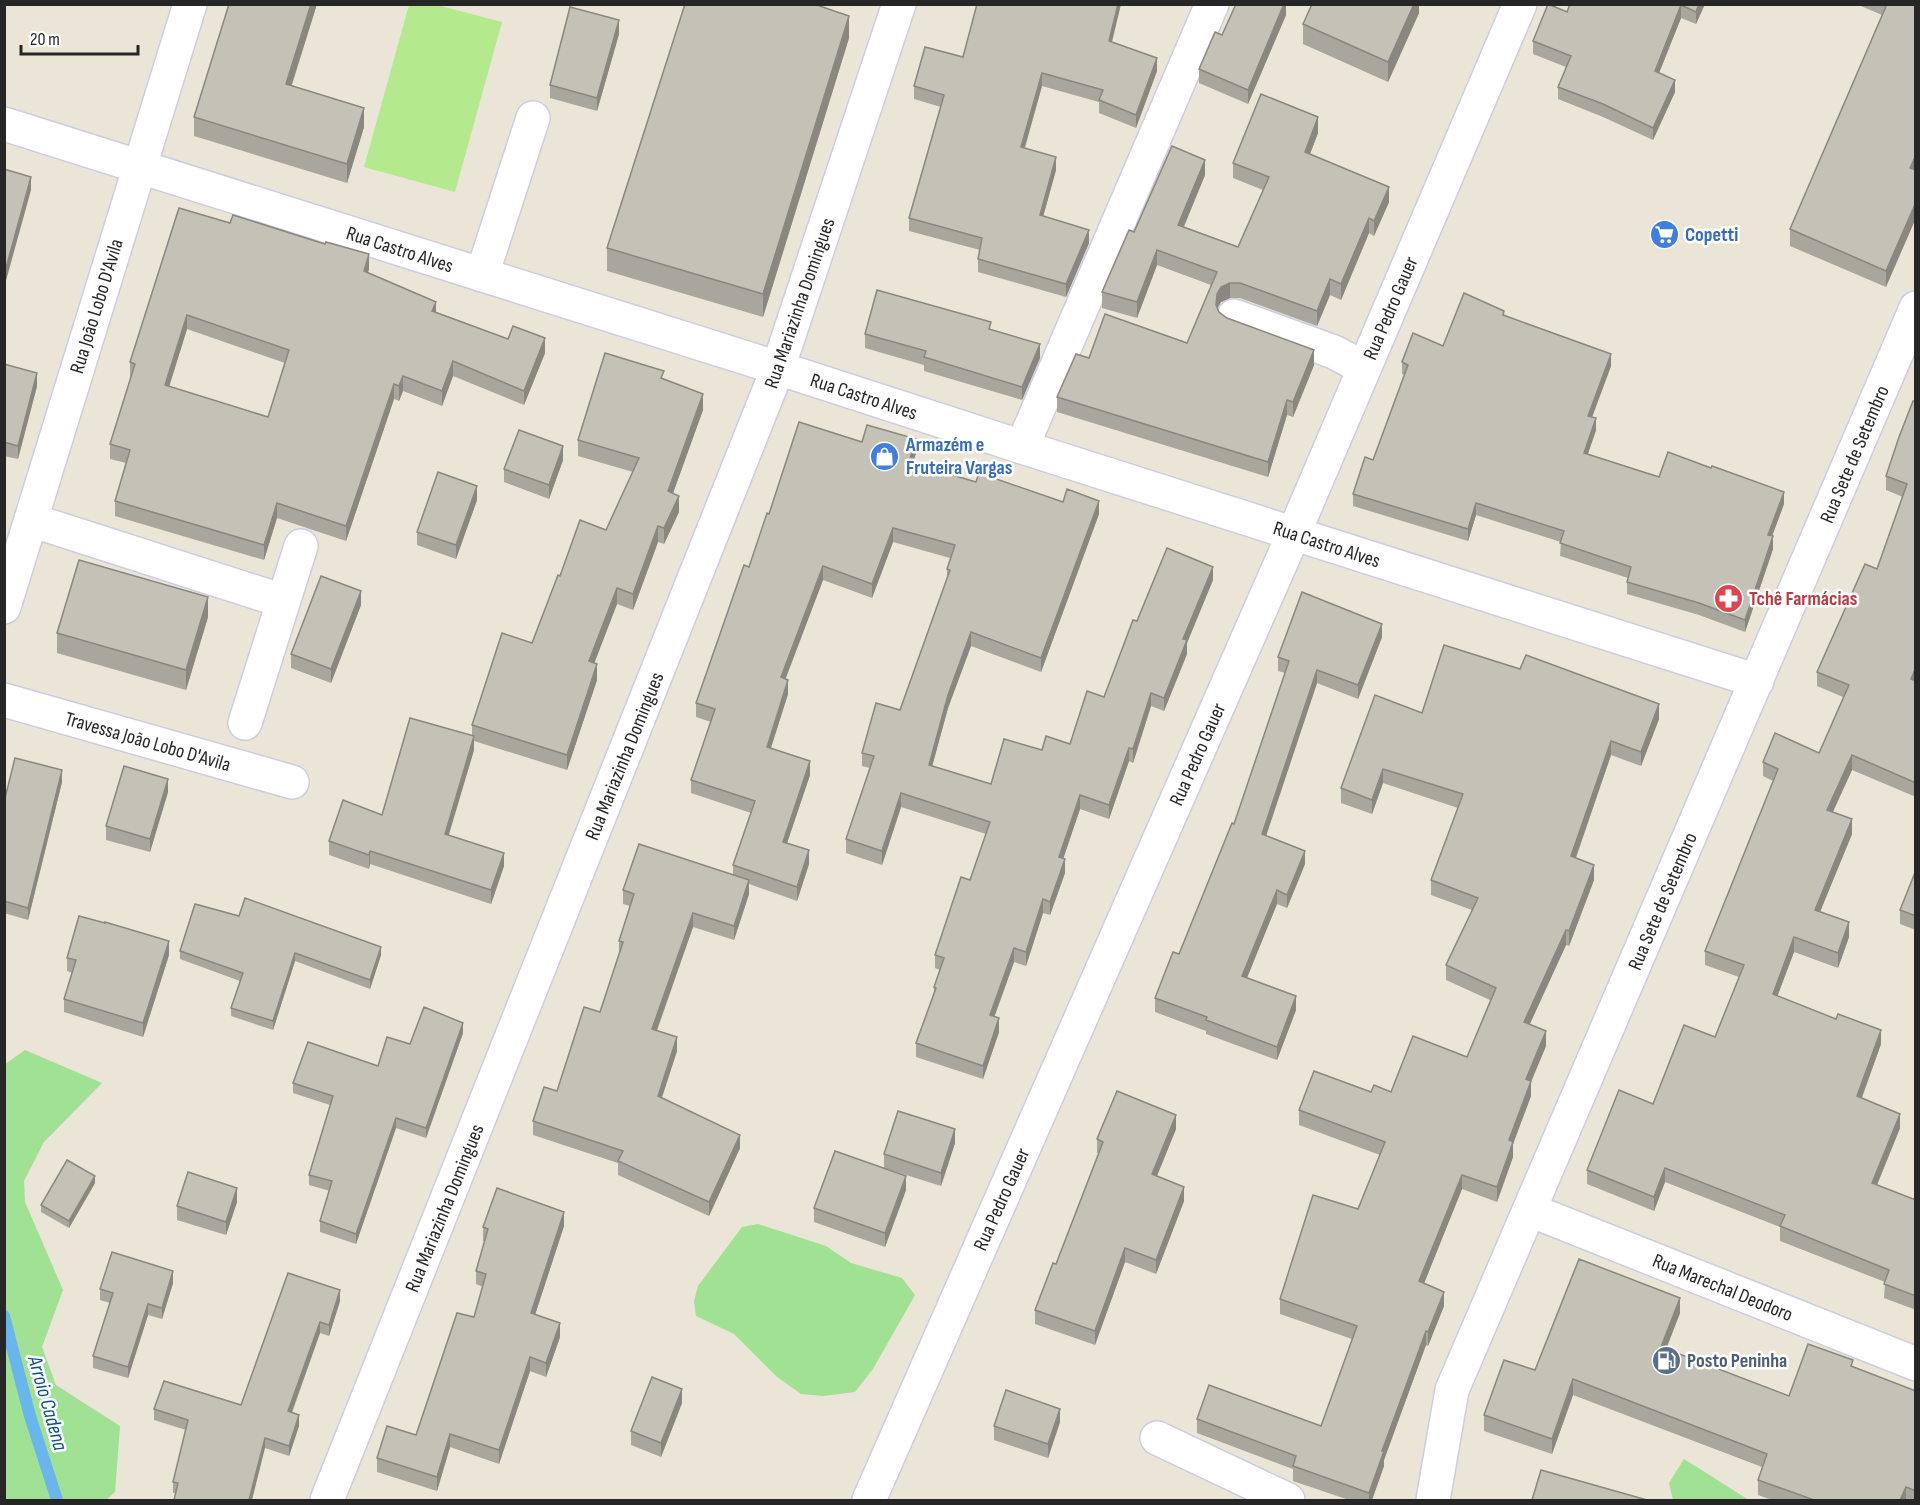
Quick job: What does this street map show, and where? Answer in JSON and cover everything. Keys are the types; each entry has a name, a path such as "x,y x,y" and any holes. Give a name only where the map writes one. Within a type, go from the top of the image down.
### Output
{"street":[{"name":"Rua João Lobo D'Avila","path":"4,608 190,4"},
{"name":"Rua Mariazinha Domingues","path":"327,1500 778,368 899,4"},
{"path":"1022,447 1212,4"},
{"name":"Rua Pedro Gauer","path":"869,1500 1294,533 1520,4"},
{"path":"482,275 533,118"},
{"name":"Rua Castro Alves","path":"4,124 778,368 1757,681"},
{"name":"Rua Sete de Setembro","path":"1433,1500 1452,1390 1916,308"},
{"path":"1234,316 1334,352 1364,368"},
{"path":"31,520 283,601"},
{"path":"245,723 301,546"},
{"name":"Travessa João Lobo D'Avila","path":"4,700 292,782"},
{"name":"Rua Marechal Deodoro","path":"1530,1210 1916,1364"},
{"path":"1156,1438 1288,1500"}],"green space":[{"path":"409,5 437,5 502,22 455,192 364,167"},
{"path":"25,1050 102,1083 44,1142 24,1181 25,1202 63,1290 42,1347 56,1385 120,1426 115,1492 106,1500 5,1500 4,1065"},
{"path":"758,1224 826,1246 851,1263 902,1278 915,1295 873,1369 855,1392 823,1396 801,1394 776,1376 734,1334 696,1316 694,1301 698,1286 742,1227"},
{"path":"1684,1459 1749,1500 1673,1500 1669,1483"}],"building":[{"path":"229,4 311,4 286,84 364,108 347,164 194,117"},
{"path":"685,4 814,4 849,16 763,294 607,248"},
{"path":"977,4 1118,4 1109,41 1157,58 1136,115 1099,100 1103,90 1042,73 1021,147 1056,157 1040,215 1089,230 1066,284 978,259 982,238 909,218 944,95 914,86 925,47 963,57"},
{"path":"1236,4 1284,4 1248,90 1199,69 1215,32 1222,35"},
{"path":"1312,4 1414,4 1388,62 1303,24"},
{"path":"1548,4 1567,12 1570,4 1699,4 1696,12 1681,5 1655,71 1675,80 1653,128 1603,104 1558,87 1571,56 1533,41"},
{"path":"1887,4 1916,4 1916,155 1910,168 1916,170 1916,202 1886,271 1790,229"},
{"path":"570,7 619,20 597,98 550,85"},
{"path":"1261,94 1318,117 1305,152 1389,187 1374,221 1369,218 1341,284 1330,279 1317,311 1240,283 1230,283 1221,287 1217,294 1216,305 1219,312 1227,318 1314,350 1293,402 1287,400 1268,462 1057,397 1076,354 1089,358 1105,314 1187,343 1217,272 1157,250 1137,302 1102,292 1129,230 1134,232 1172,146 1205,160 1178,225 1238,247 1269,177 1233,163"},
{"path":"4,169 31,177 4,275"},
{"path":"179,208 230,223 233,215 325,244 326,242 369,254 364,271 436,302 432,311 508,339 513,326 545,338 524,391 453,361 442,391 403,376 399,386 394,384 346,526 277,503 264,545 115,501 130,450 110,444 135,364 130,362","holes":["187,315 289,350 268,417 165,385"]},
{"path":"877,290 991,322 989,329 1040,344 1022,387 924,357 926,351 865,334"},
{"path":"1464,293 1504,311 1503,315 1611,354 1588,416 1596,418 1584,453 1659,477 1668,452 1784,492 1768,535 1773,536 1745,620 1699,603 1627,582 1631,567 1560,543 1564,531 1476,503 1468,529 1353,494 1365,457 1373,460 1408,365 1402,362 1413,333 1443,346"},
{"path":"605,353 664,371 661,378 703,394 668,491 679,496 664,528 658,526 633,594 617,588 589,661 597,664 567,755 472,725 502,633 532,643 580,520 606,530 639,458 578,440"},
{"path":"4,364 37,373 18,446 4,442"},
{"path":"1913,401 1916,402 1916,667 1911,679 1916,681 1916,783 1852,755 1827,810 1852,819 1815,910 1849,922 1838,953 1794,937 1773,994 1836,1019 1838,1014 1881,1030 1857,1096 1900,1114 1872,1183 1916,1200 1916,1296 1884,1284 1889,1270 1780,1226 1785,1215 1665,1168 1654,1197 1587,1170 1619,1090 1653,1104 1684,1025 1715,1037 1744,965 1705,951 1778,769 1763,762 1775,733 1819,753 1849,685 1817,672 1865,564 1877,569 1907,484 1886,476"},
{"path":"799,422 862,442 867,425 916,439 909,462 976,482 979,473 1063,502 1067,489 1099,501 1041,658 971,632 948,695 929,765 991,784 1004,739 1042,750 1046,736 1070,744 1087,691 1104,697 1133,620 1137,621 1167,548 1213,567 1183,639 1187,640 1164,698 1151,693 1133,749 1129,748 1109,805 1080,795 1059,857 1065,859 1050,902 1043,899 1026,952 1014,948 990,1015 999,1018 983,1066 916,1043 936,988 934,987 944,958 935,955 961,877 970,880 990,822 901,793 882,851 846,839 874,756 862,753 876,703 900,710 950,570 947,569 955,545 893,528 872,584 823,566 781,677 788,680 767,747 810,761 783,842 809,850 797,887 733,865 755,801 691,780 715,709 696,703 744,565 749,567 767,513 769,514"},
{"path":"519,430 563,446 549,485 504,469"},
{"path":"438,472 477,486 456,545 417,532"},
{"path":"79,560 208,597 186,670 57,633"},
{"path":"321,576 361,591 331,669 291,654"},
{"path":"1302,592 1382,624 1358,685 1317,670 1262,834 1305,851 1287,895 1277,890 1242,976 1296,996 1277,1047 1155,998 1173,952 1179,954 1232,823 1234,824 1289,661 1278,657"},
{"path":"1444,645 1520,669 1526,655 1659,704 1641,752 1611,741 1571,856 1594,865 1569,931 1566,930 1524,1022 1546,1031 1526,1079 1531,1081 1509,1140 1513,1142 1497,1187 1462,1175 1419,1281 1444,1292 1428,1332 1426,1331 1369,1493 1293,1466 1296,1456 1197,1419 1209,1385 1321,1426 1357,1326 1280,1299 1313,1195 1358,1209 1385,1142 1299,1110 1314,1071 1371,1092 1374,1085 1391,1092 1413,1036 1467,1057 1496,988 1446,965 1478,898 1431,880 1463,794 1383,769 1372,800 1341,788 1375,695 1422,713"},
{"path":"410,718 474,736 445,834 504,853 491,890 370,851 369,855 329,841 343,800 382,815"},
{"path":"15,758 62,770 28,908 4,901 4,802"},
{"path":"124,766 168,779 150,839 106,826"},
{"path":"639,844 749,880 734,926 693,913 652,1029 677,1037 658,1096 740,1135 709,1202 618,1161 623,1151 533,1121 544,1087 557,1091 584,1007 600,1012 623,942 619,941 634,894 623,890"},
{"path":"1916,870 1916,916 1900,910"},
{"path":"245,898 381,947 370,980 295,953 273,1021 231,1008 243,973 180,951 195,904 239,916"},
{"path":"79,916 169,941 143,1023 64,999 76,960 67,958"},
{"path":"424,1007 463,1023 426,1128 396,1118 356,1234 320,1221 332,1181 309,1175 333,1096 293,1083 308,1042 378,1066 387,1037 410,1044"},
{"path":"1117,1091 1176,1115 1152,1174 1184,1187 1156,1260 1125,1248 1095,1331 1035,1310 1053,1263 1056,1264 1103,1142 1097,1139"},
{"path":"898,1111 955,1129 941,1173 884,1154"},
{"path":"835,1151 906,1176 885,1233 814,1208"},
{"path":"67,1160 95,1176 69,1221 41,1205"},
{"path":"188,1172 237,1188 226,1222 177,1206"},
{"path":"497,1188 564,1212 531,1313 560,1323 546,1363 530,1357 499,1450 450,1434 437,1477 377,1458 387,1426 416,1435 457,1313 474,1317 486,1274 476,1271 488,1229 483,1227"},
{"path":"112,1252 173,1271 162,1308 148,1304 128,1367 93,1356 113,1293 100,1289"},
{"path":"1579,1259 1680,1298 1661,1347 1789,1396 1808,1344 1853,1360 1851,1366 1916,1391 1916,1491 1906,1487 1900,1500 1814,1500 1758,1480 1767,1454 1573,1379 1552,1439 1484,1415 1504,1360 1535,1370"},
{"path":"288,1273 340,1290 329,1325 320,1322 288,1411 299,1415 289,1446 265,1438 249,1500 174,1500 178,1483 173,1482 188,1420 154,1409 164,1381 241,1405"},
{"path":"652,1377 682,1389 661,1443 631,1431"},
{"path":"1006,1390 1060,1409 1048,1444 994,1426"},
{"path":"1541,1470 1647,1500 1532,1500"}],"waterway":[{"name":"Arroio Cadena","path":"4,1316 30,1416 57,1500"}],"place":[{"name":"Copetti","path":"1664,234"},
{"name":"Armazém e Fruteira Vargas","path":"885,456"},
{"name":"Tchê Farmácias","path":"1728,598"},
{"name":"Posto Peninha","path":"1666,1360"}]}
